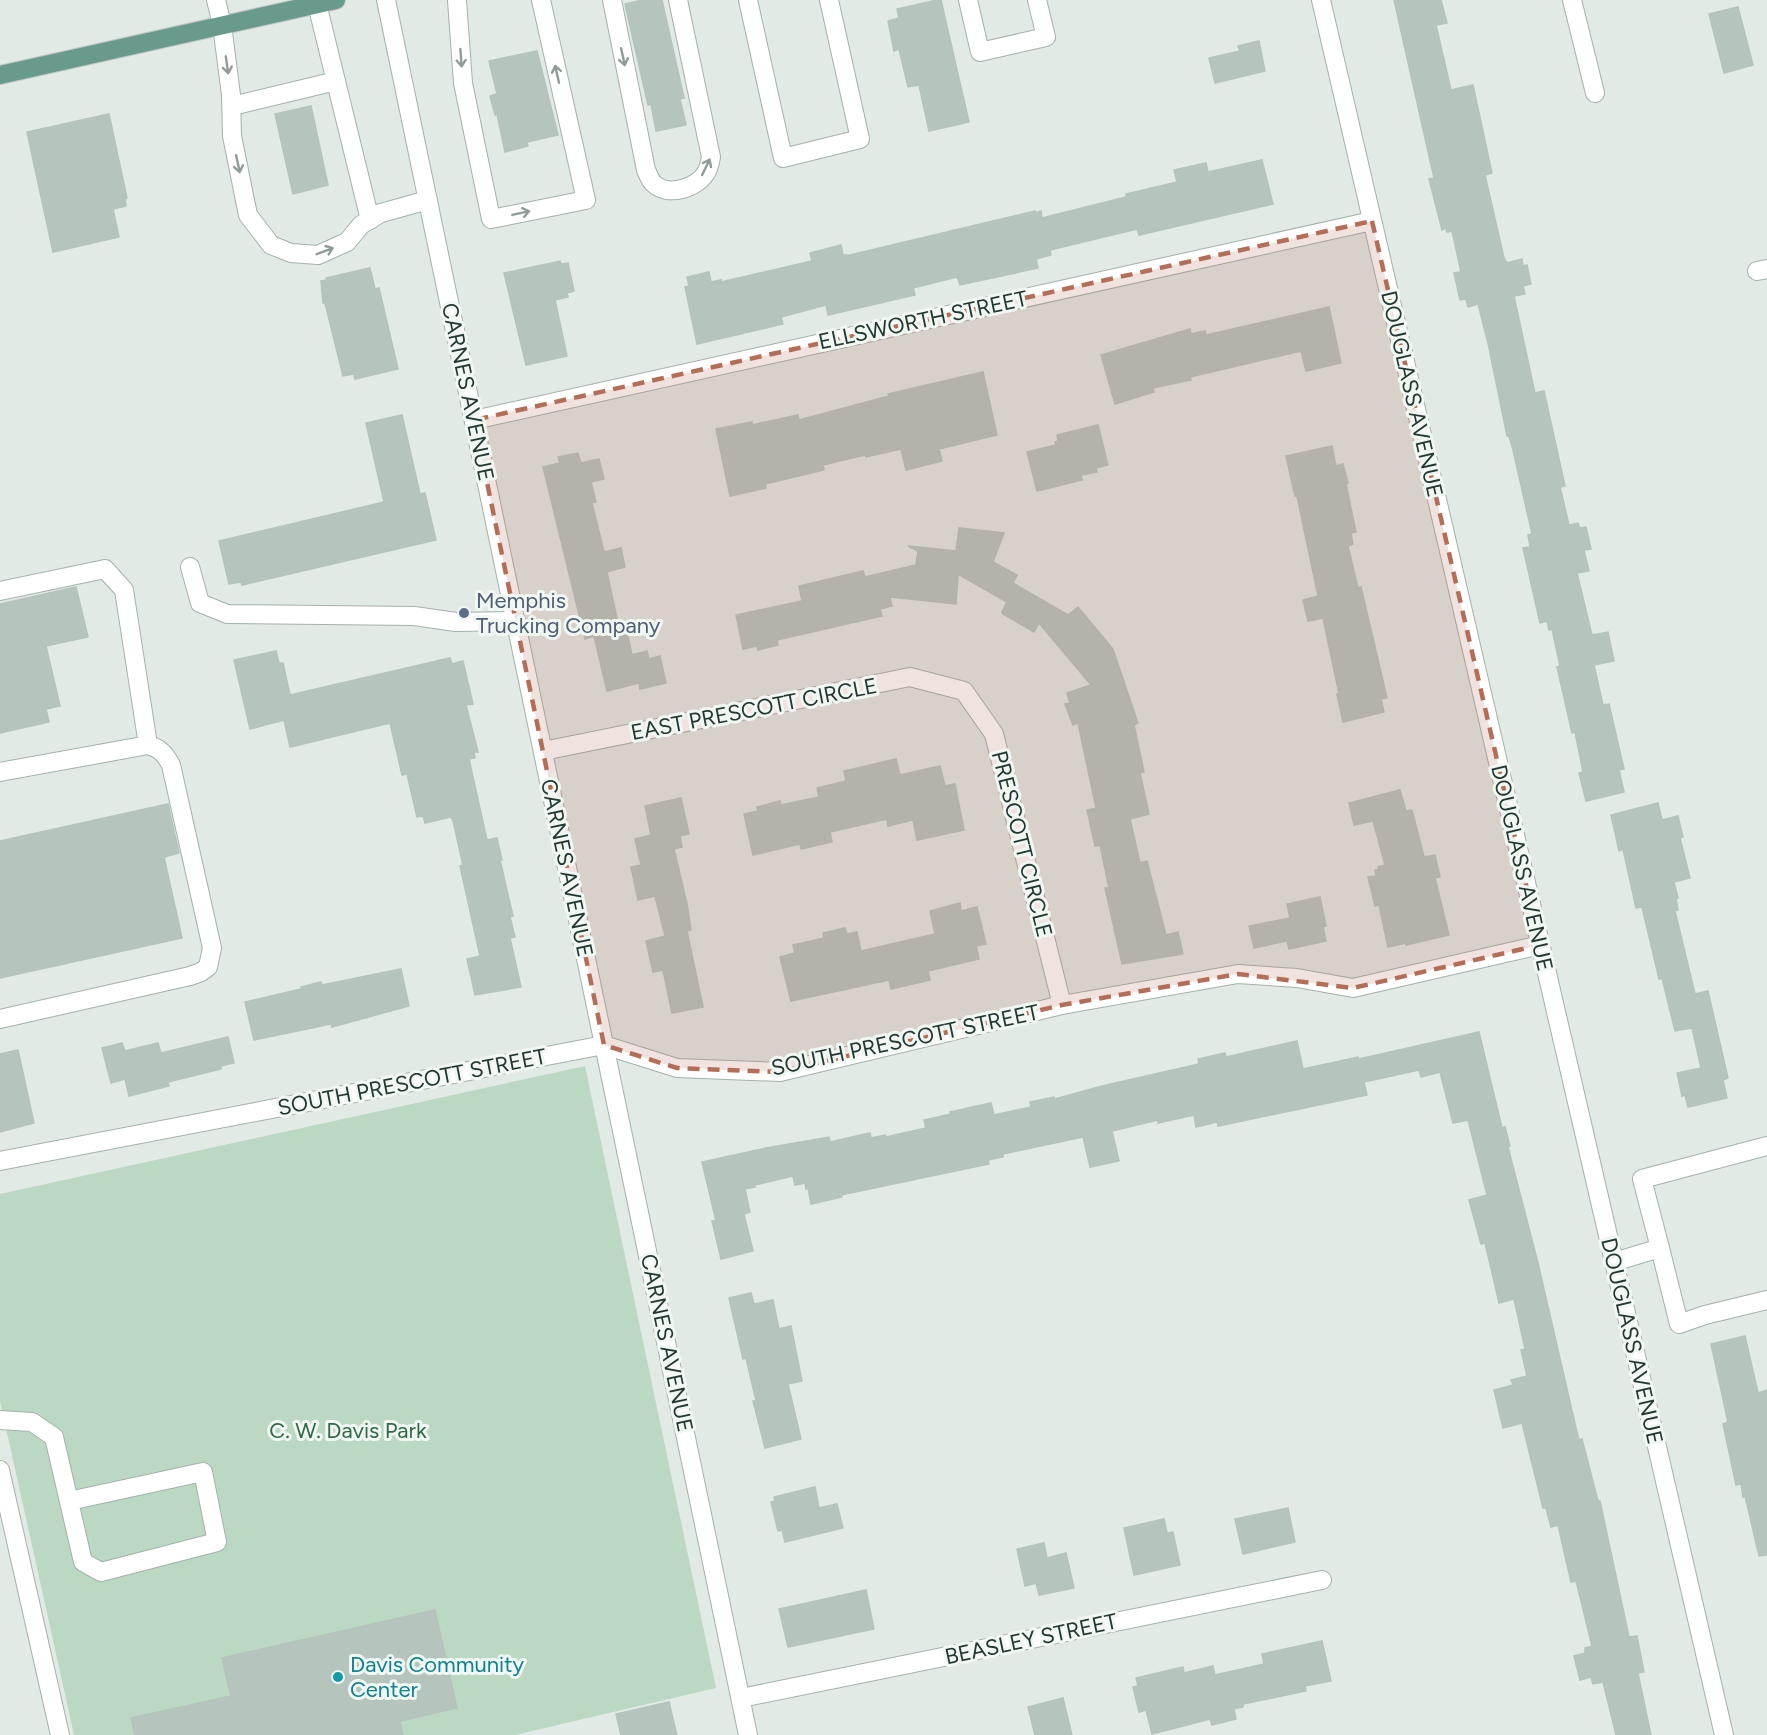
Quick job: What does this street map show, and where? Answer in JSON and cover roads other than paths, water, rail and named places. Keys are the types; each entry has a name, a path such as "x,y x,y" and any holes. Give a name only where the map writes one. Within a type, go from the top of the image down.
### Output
{"main road":[{"path":"0,75 336,0"}],"street":[{"path":"216,0 222,25 232,106 232,136 248,215 271,245 291,253 318,255 347,242 361,225 381,213 428,200"},
{"name":"CARNES AVENUE","path":"386,0 748,1735"},
{"path":"456,0 463,83 491,219 586,200 541,0"},
{"path":"612,0 646,170 653,183 665,190 679,190 693,184 706,173 711,158 678,0"},
{"path":"748,0 783,158 860,139 830,0"},
{"path":"968,0 980,52 1046,37 1037,0"},
{"name":"DOUGLASS AVENUE","path":"1322,0 1724,1735"},
{"path":"1572,0 1595,93"},
{"path":"317,4 370,220"},
{"path":"232,106 336,81"},
{"name":"ELLSWORTH STREET","path":"474,420 1372,221"},
{"path":"190,567 200,603 228,614 414,616 456,622 516,621"},
{"path":"0,591 105,569 117,580 124,590 148,745"},
{"name":"EAST PRESCOTT CIRCLE","path":"543,751 910,677 964,690"},
{"name":"PRESCOTT CIRCLE","path":"964,690 994,734 1062,1005"},
{"path":"0,772 148,745 157,747 165,754 171,765 211,941 211,958 208,967 201,972 0,1019"},
{"name":"SOUTH PRESCOTT STREET","path":"0,1161 604,1045 677,1068 780,1072 1062,1005 1238,974 1297,978 1353,988 1540,945"},
{"path":"1767,1146 1642,1179 1679,1324 1705,1315 1767,1300"},
{"path":"1614,1262 1660,1248"},
{"path":"0,1420 32,1422 54,1437 83,1562 101,1572 217,1542 203,1472 69,1501"},
{"path":"0,1470 60,1735"},
{"name":"BEASLEY STREET","path":"741,1698 1322,1580"}],"place":[{"name":"Memphis Trucking Company","path":"464,613"},
{"name":"Davis Community Center","path":"338,1677"}],"park label":[{"name":"C. W. Davis Park","path":"348,1430"}]}
